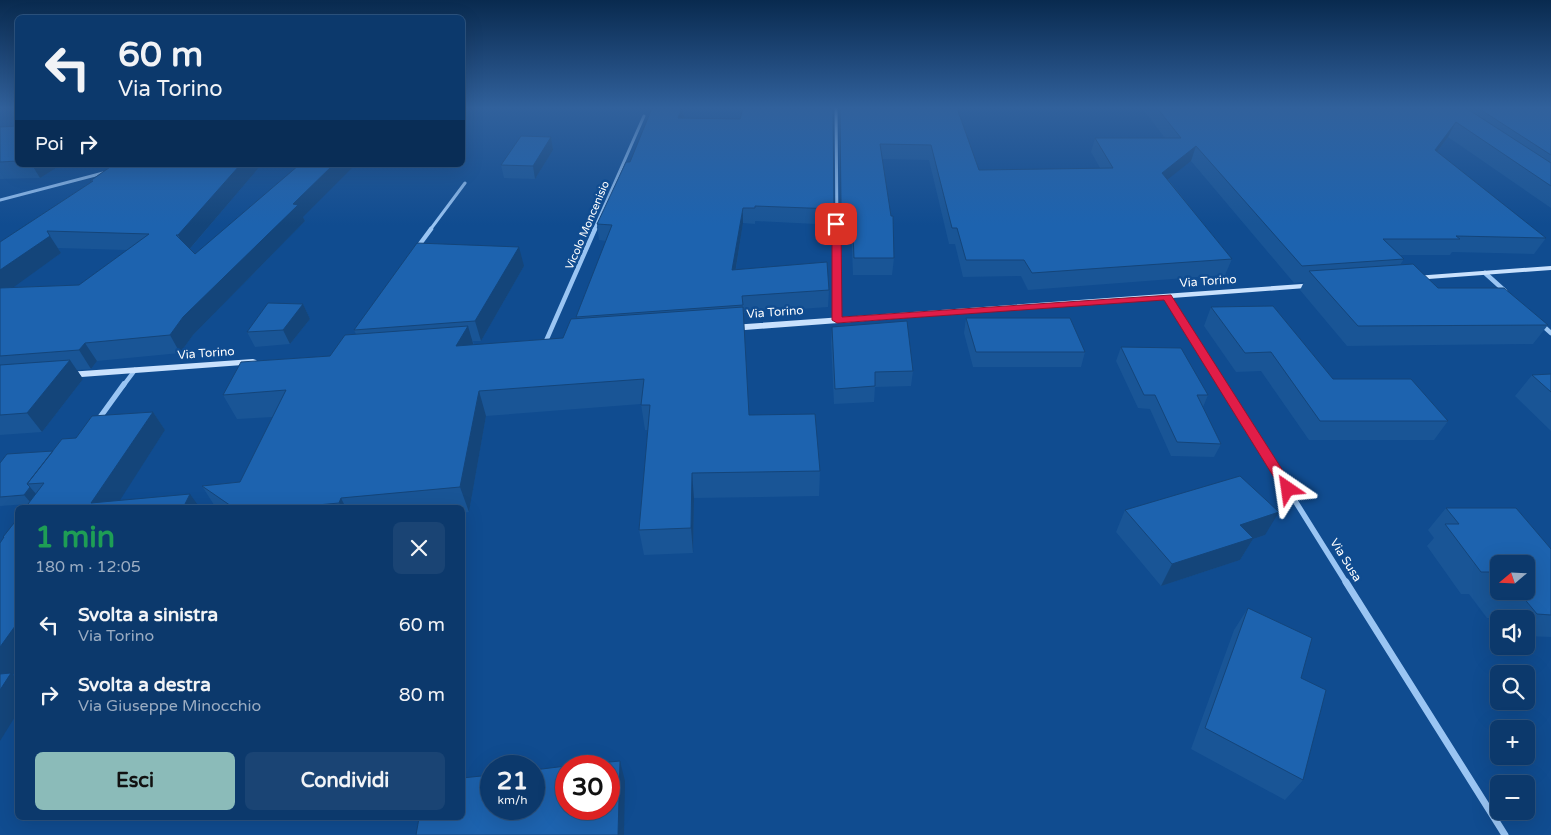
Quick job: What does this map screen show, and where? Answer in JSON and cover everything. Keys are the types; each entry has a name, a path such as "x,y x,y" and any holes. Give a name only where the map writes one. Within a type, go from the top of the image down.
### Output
{"street":[{"name":"Vicolo Moncenisio","path":"541,342 630,147"},
{"path":"836,147 837,320"},
{"path":"0,200 114,170"},
{"path":"414,252 465,182"},
{"path":"1401,279 1551,268"},
{"path":"1485,273 1510,296"},
{"name":"Via Torino","path":"721,329 1323,285"},
{"name":"Via Susa","path":"1167,297 1505,835"},
{"path":"1537,320 1551,333"},
{"path":"541,342 556,341"},
{"name":"Via Torino","path":"55,376 264,361"},
{"path":"96,424 136,370"}],"building":[{"path":"0,147 15,147 15,161 0,162"},
{"path":"513,147 545,147 533,166 501,165"},
{"path":"636,147 833,147 834,209 755,206 755,208 743,208 732,270 827,262 829,290 742,296 743,305 576,317 612,225 597,224 626,162 630,162"},
{"path":"840,147 880,147 891,216 893,216 894,258 854,258 852,209 841,209"},
{"path":"931,147 971,147 979,170 1113,168 1100,147 1195,147 1162,173 1232,259 1032,273 1024,260 966,260 957,228 952,228"},
{"path":"1197,147 1437,147 1435,150 1546,238 1456,236 1460,239 1383,239 1404,259 1302,266"},
{"path":"1493,147 1526,147 1551,163 1551,186"},
{"path":"1539,147 1551,147 1551,155"},
{"path":"110,167 238,167 176,235 195,254 297,167 331,167 293,204 298,205 183,317 170,335 85,343 79,350 0,356 0,288 79,285 149,234 47,231 50,236 0,270 0,242 93,181 90,181"},
{"path":"417,243 519,247 475,321 354,330"},
{"path":"1413,264 1438,288 1504,288 1548,325 1358,326 1309,271"},
{"path":"268,303 303,304 283,330 247,332"},
{"path":"1273,306 1333,379 1411,379 1448,421 1320,421 1271,352 1245,353 1211,307"},
{"path":"743,307 749,415 815,414 820,471 692,473 691,528 639,530 650,405 641,405 644,379 479,391 460,487 341,498 339,503 317,505 230,505 202,486 240,482 286,390 223,395 241,362 330,356 345,335 468,326 456,346 563,338 571,319"},
{"path":"966,318 1070,318 1085,352 976,352"},
{"path":"907,321 913,371 875,372 875,386 835,389 832,327"},
{"path":"1121,347 1181,348 1208,395 1197,395 1221,444 1177,442 1155,395 1144,395"},
{"path":"70,360 27,413 0,415 0,365"},
{"path":"1551,374 1551,392 1532,375"},
{"path":"153,412 91,503 190,494 184,505 27,505 44,483 27,484 62,439 76,438 92,416"},
{"path":"53,451 27,484 30,487 24,495 0,497 0,463 7,454"},
{"path":"1240,476 1279,512 1240,525 1253,538 1172,564 1125,510"},
{"path":"1446,508 1516,508 1551,549 1551,615 1537,614 1525,600 1535,600 1535,555 1490,555 1490,573 1481,572 1445,524 1459,524"},
{"path":"15,522 15,626 0,647 0,543"},
{"path":"1248,608 1312,638 1301,678 1326,690 1303,780 1205,728"},
{"path":"11,673 0,690 0,674"},
{"path":"555,767 555,820 618,820 618,835 416,835 419,820 465,820 465,778 480,776 480,820 545,820 545,769"}],"route":[{"path":"836,224 837,320 1167,297 1288,489"}]}
